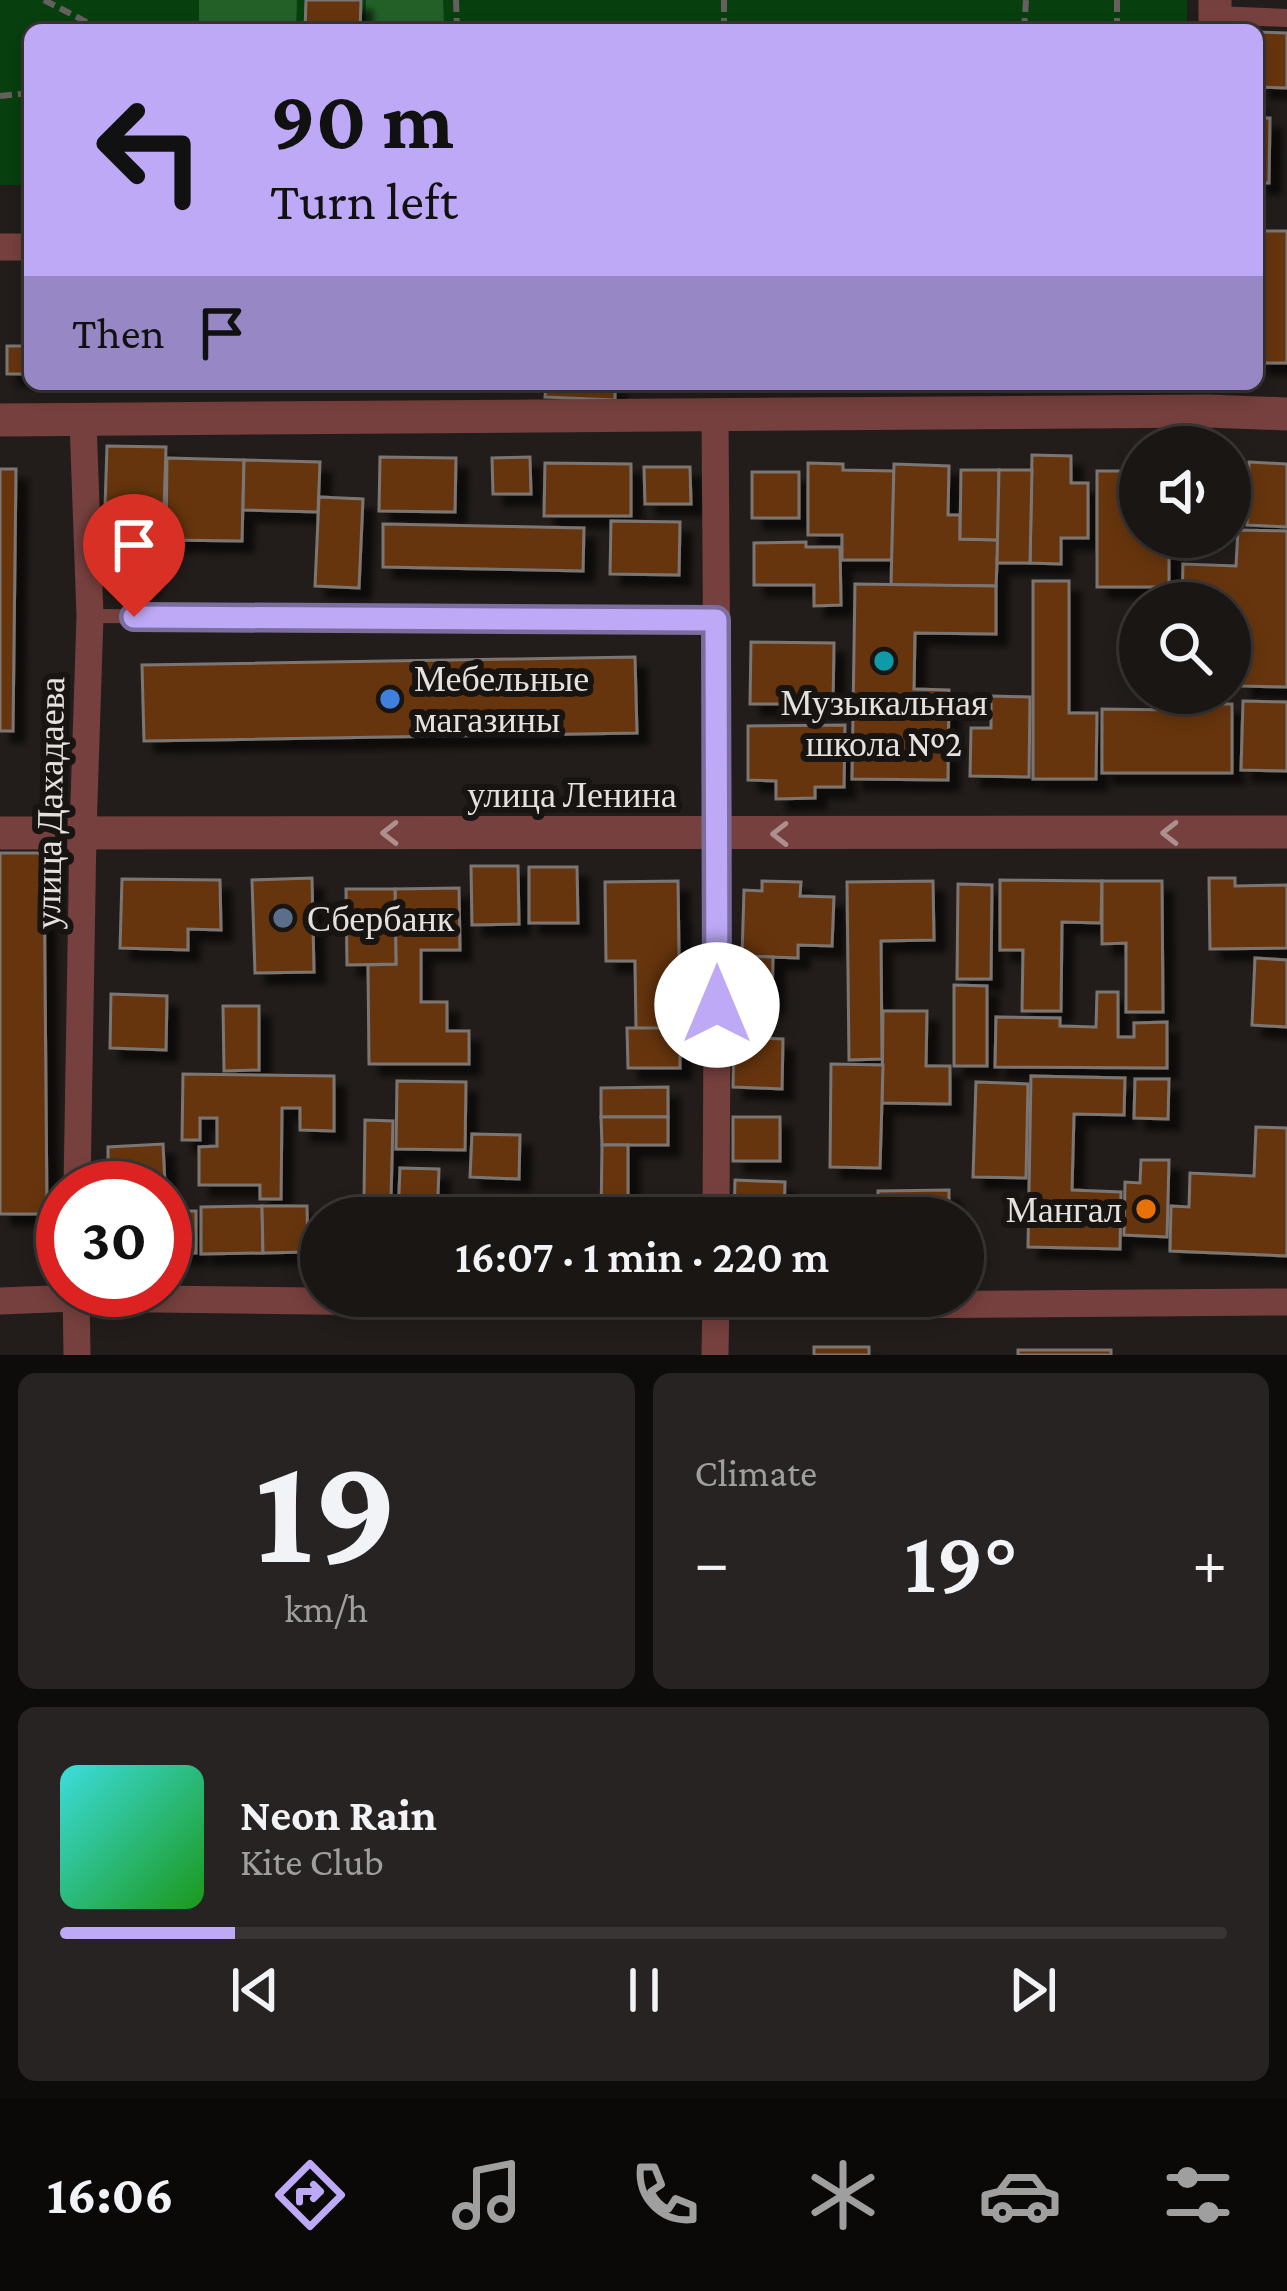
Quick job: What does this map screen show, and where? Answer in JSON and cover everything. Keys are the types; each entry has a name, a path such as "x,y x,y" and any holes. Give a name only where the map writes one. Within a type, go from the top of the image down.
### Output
{"street":[{"path":"1215,15 1287,17"},
{"path":"0,420 715,416 1208,398 1287,414"},
{"path":"715,416 716,1197"},
{"name":"улица Дахадаева","path":"77,1161 90,616 83,421"},
{"name":"улица Ленина","path":"0,833 1287,832"},
{"path":"192,1295 300,1296"},
{"path":"0,1301 36,1298"},
{"path":"984,1301 1287,1302"},
{"path":"76,1317 76,1355"},
{"path":"715,1355 716,1317"}],"lane":[{"path":"90,616 716,620"}],"path":[{"path":"44,0 90,24"}],"green space":[{"path":"0,0 1187,0 1187,24 24,24 24,185 0,185"},
{"path":"199,0 297,0 296,24 199,21"},
{"path":"366,0 443,0 444,24 365,24"}],"building":[{"path":"306,0 361,0 360,24 305,24"},
{"path":"1263,32 1287,33 1287,88 1263,87"},
{"path":"1263,118 1270,118 1269,183 1263,183"},
{"path":"1263,231 1287,231 1287,363 1263,363"},
{"path":"7,346 24,346 24,374 7,374"},
{"path":"546,390 615,390 615,400 545,397"},
{"path":"107,446 166,447 164,509 105,508"},
{"path":"1032,455 1071,456 1071,483 1088,483 1088,538 1061,538 1061,564 1030,563"},
{"path":"380,457 456,458 455,512 379,511"},
{"path":"530,457 531,494 493,494 492,458"},
{"path":"167,458 244,460 242,541 166,540"},
{"path":"244,460 320,462 318,512 243,510"},
{"path":"1251,462 1287,464 1287,527 1251,525"},
{"path":"545,463 631,464 631,516 544,516"},
{"path":"808,463 843,464 843,470 894,471 892,560 842,560 842,535 808,535"},
{"path":"894,464 949,466 948,515 960,515 960,539 998,540 996,586 891,585"},
{"path":"644,467 690,467 691,504 645,504"},
{"path":"0,469 16,469 13,731 0,731"},
{"path":"961,470 999,470 998,540 960,539"},
{"path":"999,470 1032,470 1030,563 997,563"},
{"path":"1097,471 1119,471 1119,558 1169,558 1169,582 1097,587"},
{"path":"752,472 799,472 799,518 752,518"},
{"path":"319,497 363,499 359,588 315,586"},
{"path":"611,521 680,522 679,575 610,574"},
{"path":"383,524 584,528 583,571 383,567"},
{"path":"1251,530 1287,531 1287,687 1251,686 1251,582 1183,582 1183,564 1236,566 1236,558 1251,558"},
{"path":"105,537 150,539 148,586 103,584"},
{"path":"806,542 806,547 840,547 841,605 814,606 814,585 754,585 754,543"},
{"path":"1033,581 1069,581 1069,713 1097,713 1096,779 1033,779"},
{"name":"Музыкальная школа №2","path":"855,584 996,586 996,634 915,633 914,689 949,690 948,780 852,779"},
{"path":"751,642 834,643 833,704 750,704"},
{"name":"Мебельные магазины","path":"635,657 637,733 144,741 142,665"},
{"path":"991,696 1030,697 1029,777 970,776 971,728 991,728"},
{"path":"1251,701 1287,702 1287,771 1241,770 1243,714 1251,714"},
{"path":"1102,709 1119,709 1119,714 1232,714 1232,773 1102,773"},
{"path":"845,725 844,787 815,787 815,798 776,799 776,781 748,780 748,726"},
{"path":"0,853 44,853 47,1161 36,1161 36,1214 0,1214"},
{"path":"471,866 518,866 519,924 472,925"},
{"path":"529,867 577,867 578,923 529,923"},
{"name":"Сбербанк","path":"312,878 314,972 255,973 252,880"},
{"path":"1209,878 1235,878 1235,886 1287,885 1287,948 1210,949"},
{"path":"122,879 220,880 221,930 188,929 188,950 120,948"},
{"path":"1000,880 1102,881 1101,923 1062,922 1061,1011 1022,1011 1023,950 1000,950"},
{"path":"678,881 680,1028 636,1029 635,961 606,961 605,882"},
{"path":"762,881 801,882 800,896 834,897 832,946 798,945 798,958 742,956 744,890 762,891"},
{"path":"933,881 934,940 881,941 882,1059 849,1060 847,882"},
{"path":"1102,881 1162,881 1163,1012 1126,1012 1126,943 1102,944"},
{"path":"958,884 992,885 991,979 957,979"},
{"path":"459,888 460,950 421,950 421,1002 447,1002 447,1031 469,1031 469,1064 369,1064 368,965 396,964 395,889"},
{"path":"346,889 395,889 396,964 347,965"},
{"path":"742,956 773,957 772,1003 741,1002"},
{"path":"1255,958 1287,960 1287,1027 1252,1025"},
{"path":"954,985 987,986 987,1066 954,1066"},
{"path":"1097,992 1118,992 1118,1037 1134,1037 1134,1023 1167,1022 1167,1068 995,1067 996,1017 1060,1018 1060,1026 1096,1027"},
{"path":"111,994 167,996 166,1050 110,1048"},
{"path":"223,1006 259,1006 259,1070 224,1071"},
{"path":"883,1011 927,1011 926,1066 950,1066 950,1104 882,1103"},
{"path":"627,1028 680,1028 680,1068 628,1068"},
{"path":"734,1037 783,1039 782,1089 733,1087"},
{"path":"831,1064 883,1065 880,1168 830,1167"},
{"path":"183,1074 334,1076 334,1131 300,1130 300,1108 282,1108 281,1199 260,1199 260,1185 199,1185 199,1147 217,1146 217,1118 200,1118 200,1140 182,1140"},
{"path":"1031,1076 1125,1078 1124,1115 1074,1114 1072,1190 1121,1192 1120,1249 1028,1247"},
{"path":"1135,1079 1169,1079 1168,1119 1134,1118"},
{"path":"397,1081 466,1082 465,1150 396,1149"},
{"path":"976,1082 1028,1084 1026,1178 973,1177"},
{"path":"668,1087 668,1117 601,1117 601,1088"},
{"path":"601,1117 668,1117 668,1145 602,1145"},
{"path":"733,1117 780,1117 780,1161 733,1161"},
{"path":"365,1120 393,1121 391,1197 364,1197"},
{"path":"1256,1127 1287,1128 1287,1256 1170,1251 1171,1206 1189,1207 1190,1173 1254,1176"},
{"path":"472,1134 520,1135 519,1179 470,1177"},
{"path":"163,1144 164,1161 108,1161 108,1147"},
{"path":"602,1145 628,1145 628,1197 601,1197"},
{"name":"Мангал","path":"1141,1160 1169,1160 1167,1237 1124,1235 1125,1182 1140,1183"},
{"path":"400,1168 439,1169 438,1197 399,1197"},
{"path":"735,1180 785,1182 785,1197 735,1197"},
{"path":"949,1190 949,1197 878,1197 878,1191"},
{"path":"262,1206 263,1253 201,1254 201,1207"},
{"path":"262,1206 300,1206 300,1252 263,1253"},
{"path":"192,1211 196,1211 196,1253 192,1253"},
{"path":"814,1347 869,1347 869,1355 814,1355"},
{"path":"1018,1350 1111,1350 1111,1355 1018,1355"}],"place":[{"name":"Музыкальная школа №2","path":"884,661"},
{"name":"Мебельные магазины","path":"390,699"},
{"name":"Сбербанк","path":"283,918"},
{"name":"Мангал","path":"1146,1209"}],"route":[{"path":"134,617 716,620 717,1005"}]}
